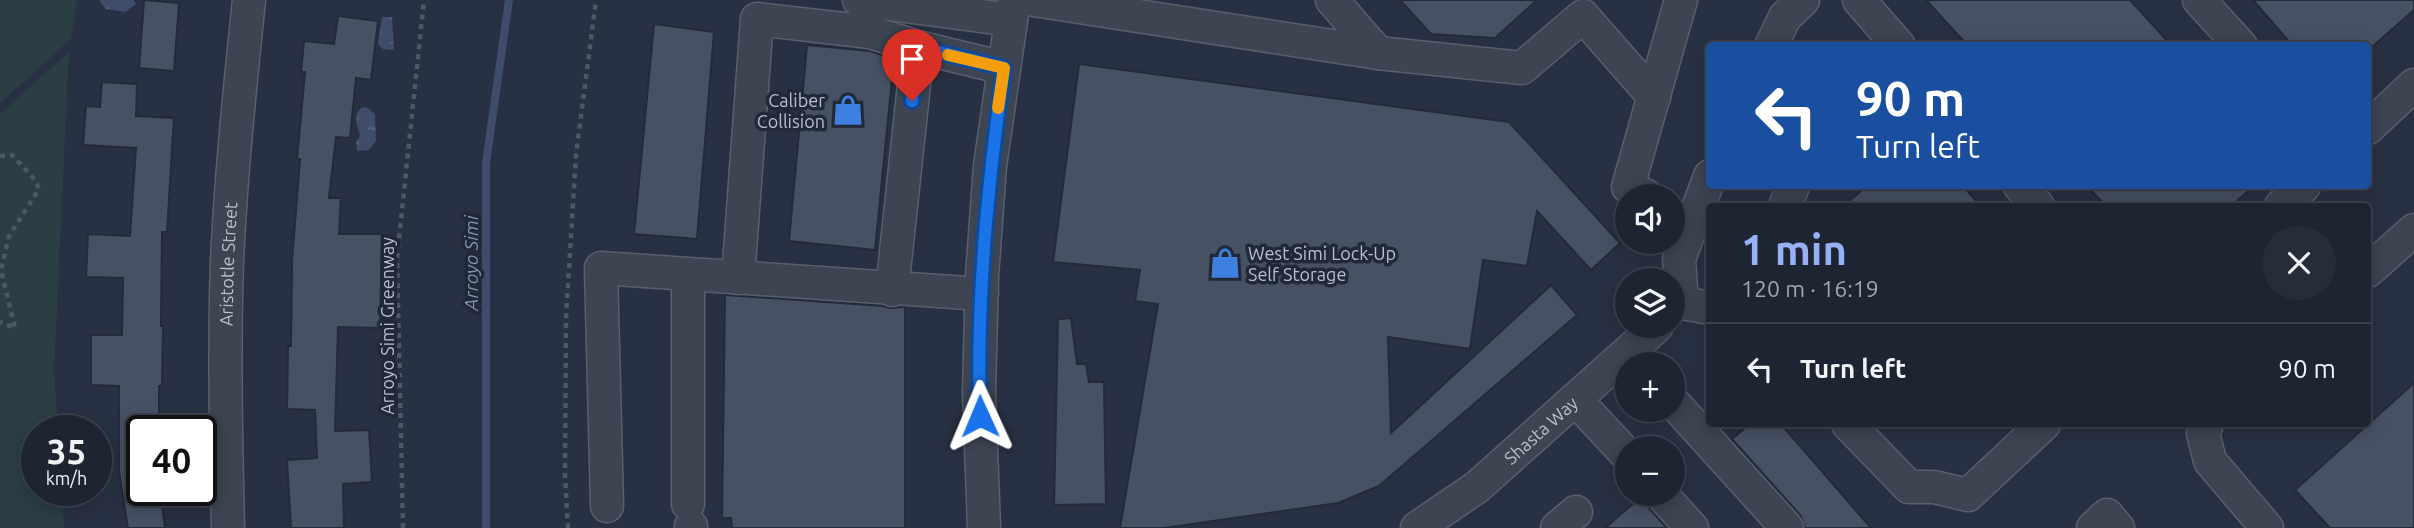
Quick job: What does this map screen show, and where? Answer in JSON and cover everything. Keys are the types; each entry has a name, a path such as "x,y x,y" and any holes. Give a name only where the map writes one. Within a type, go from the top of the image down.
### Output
{"street":[{"name":"Aristotle Street","path":"228,528 225,411 227,261 234,141 249,0"},
{"path":"859,0 1019,7 1114,6 1378,53 1522,68 1583,16 1654,97"},
{"path":"1332,0 1378,53"},
{"path":"1629,184 1681,0"},
{"path":"1772,42 1785,17 1802,0"},
{"path":"1859,0 1896,42"},
{"path":"2199,0 2237,42"},
{"path":"984,528 979,392 990,166 1004,68 1019,7"},
{"path":"738,278 757,19 870,32 1004,68"},
{"path":"892,290 918,47"},
{"path":"2371,125 2414,85"},
{"path":"1685,211 1706,182"},
{"path":"2023,189 2035,203"},
{"path":"2284,203 2301,189"},
{"path":"2371,268 2414,230"},
{"path":"1679,254 1688,307"},
{"path":"607,506 601,268 892,290 982,294"},
{"path":"688,275 690,519"},
{"name":"Shasta Way","path":"1417,528 1477,487 1575,399 1615,371"},
{"path":"1575,399 1615,442"},
{"path":"1685,415 1787,528"},
{"path":"1851,427 1909,487 1934,487 1968,495 2041,427"},
{"path":"2206,427 2203,433 2210,461 2267,528"},
{"path":"1672,506 1692,528"},
{"path":"2093,528 2107,515 2118,528"}],"path":[{"name":"Arroyo Simi Greenway","path":"403,528 397,258 424,0"},
{"path":"0,156 12,155 36,181 39,189 9,236 1,270 15,328 0,322"}],"shaded area":[{"path":"0,0 77,0 71,39 0,103"},
{"path":"69,52 54,371 57,415 21,415 21,506 63,506 64,528 0,528 0,114"}],"water":[{"path":"99,0 134,0 136,4 125,12 106,9"},
{"path":"382,17 392,17 394,50 383,49 378,44"},
{"path":"363,107 375,114 376,141 369,150 357,151 356,143 360,135 356,116"}],"building":[{"path":"144,0 179,3 174,71 139,68"},
{"path":"1400,0 1537,0 1495,38 1431,34"},
{"path":"1926,0 2130,0 2168,42 1964,42"},
{"path":"2253,0 2414,0 2414,10 2373,46 2371,42 2290,42"},
{"path":"338,16 378,21 371,80 356,78 350,138 336,137 329,198 341,198 339,234 382,234 380,328 338,327 335,431 369,430 372,482 343,484 344,528 291,528 287,460 317,458 315,410 287,409 292,261 300,159 297,159 305,72 301,72 304,41 334,44"},
{"path":"654,24 714,32 697,239 634,234"},
{"path":"807,45 870,51 894,59 875,250 789,241"},
{"path":"1079,64 1509,122 1615,238 1615,248 1591,270 1537,211 1527,266 1483,260 1470,349 1388,337 1391,433 1551,285 1577,315 1379,486 1338,503 1164,528 1120,528 1158,304 1135,301 1140,270 1053,262"},
{"path":"102,82 137,84 136,116 174,118 167,232 162,232 163,326 159,415 126,415 126,506 162,506 165,528 128,528 119,472 119,386 91,385 91,335 122,335 123,278 86,277 88,234 130,236 136,148 83,145 86,106 100,107"},
{"path":"1863,189 1966,189 1978,203 1847,203"},
{"path":"2090,189 2251,189 2234,203 2103,203"},
{"path":"725,295 905,307 905,528 732,528 731,518 722,518"},
{"path":"1071,318 1077,364 1086,364 1089,382 1104,382 1106,504 1054,505 1058,319"},
{"path":"2414,383 2414,528 2330,528 2295,490 2365,427 2371,427 2371,422"},
{"path":"1746,427 1784,427 1871,528 1805,528 1801,516 1732,439"},
{"path":"1630,506 1647,506 1667,528 1605,528"}],"waterway":[{"name":"Arroyo Simi","path":"486,528 486,163 509,0"}],"slow traffic":[{"path":"948,55 1004,68 998,108"}],"place":[{"name":"Caliber Collision","path":"848,110"},
{"name":"West Simi Lock-Up Self Storage","path":"1225,263"}],"route":[{"path":"912,101 918,47 1004,68 990,166 982,276 980,416"}]}
